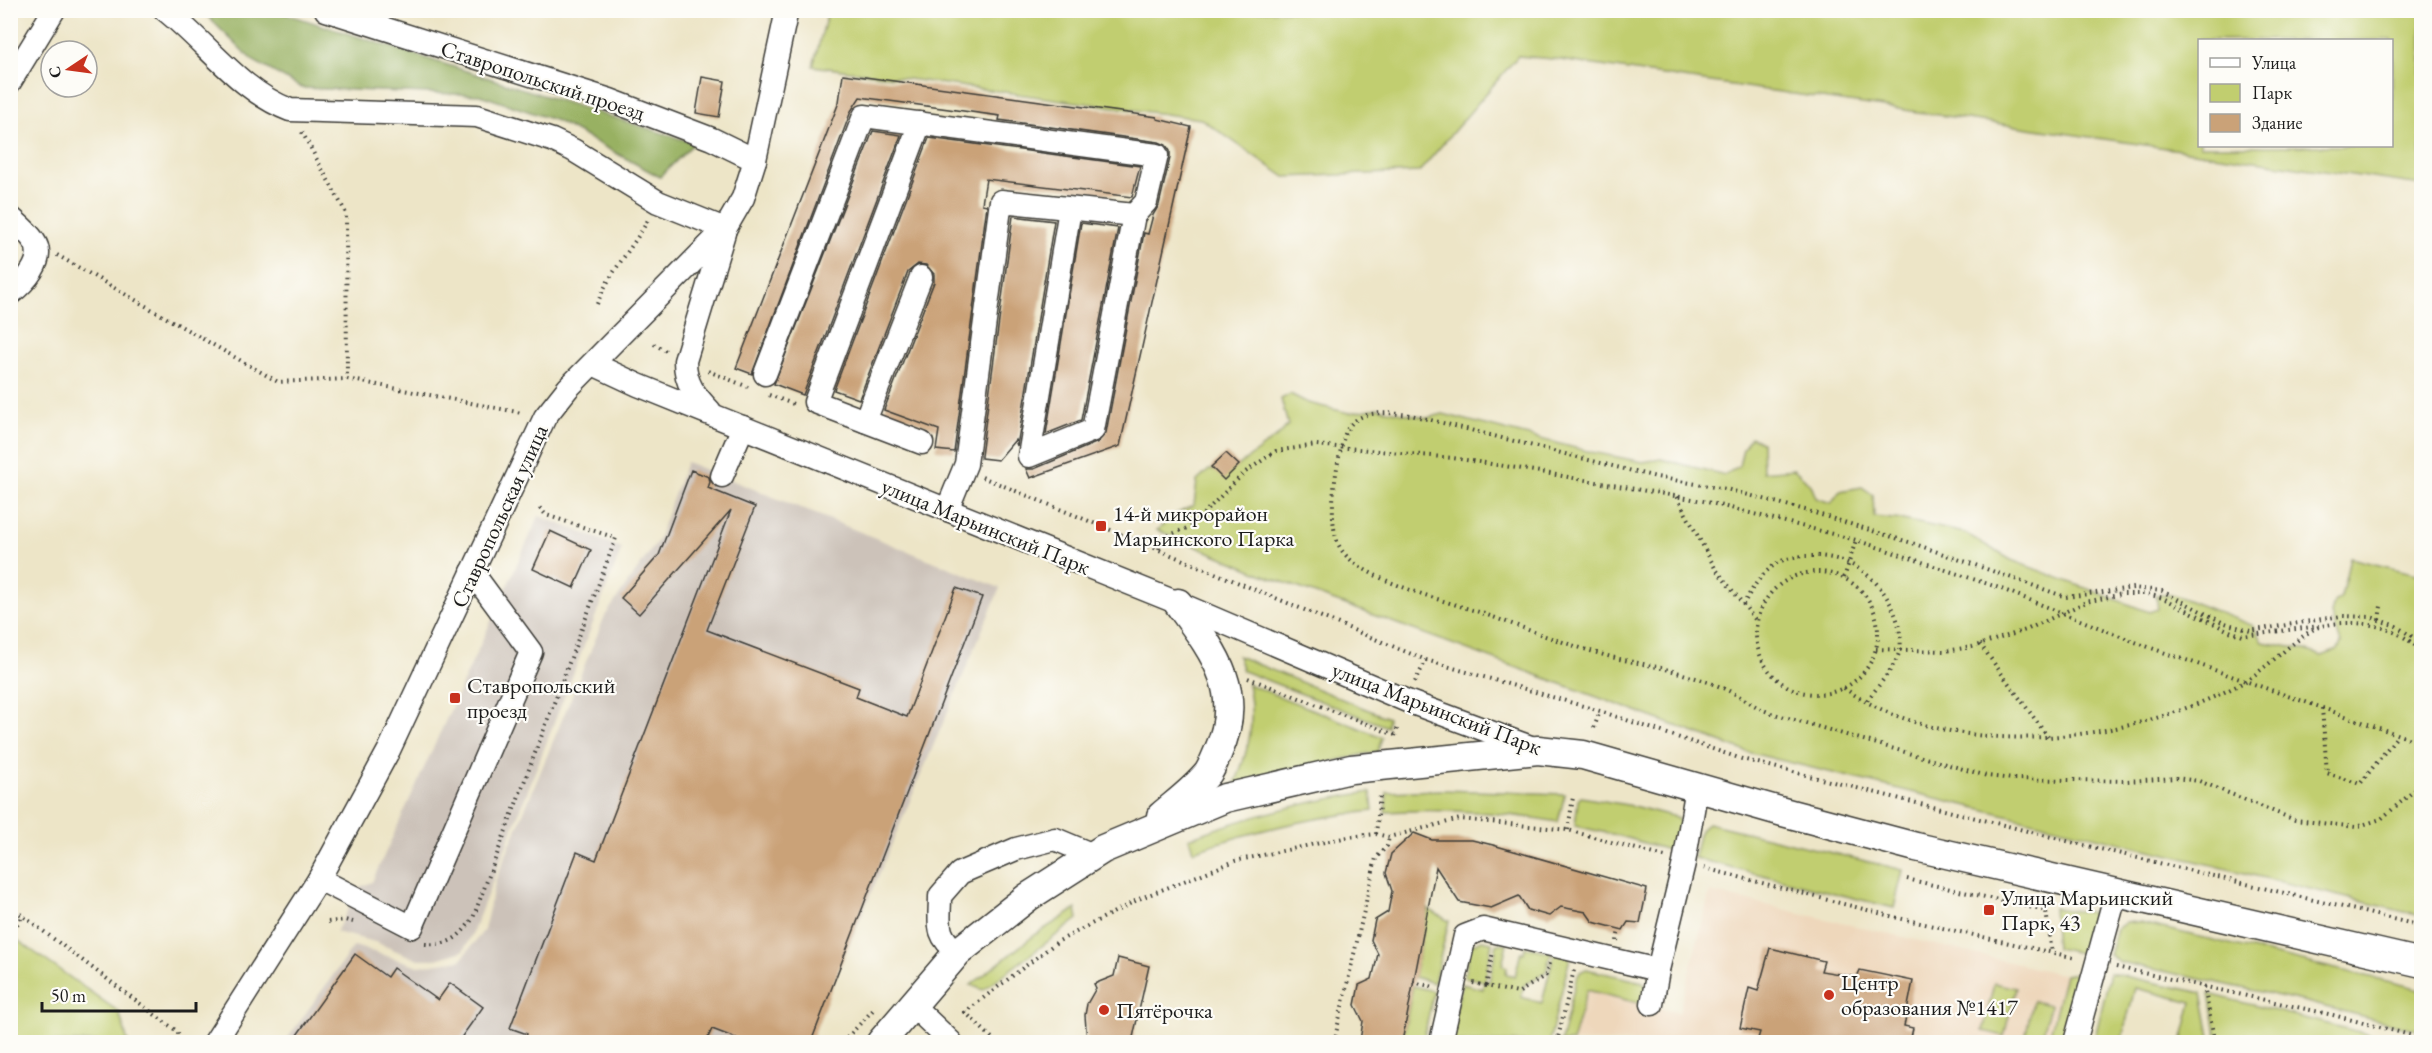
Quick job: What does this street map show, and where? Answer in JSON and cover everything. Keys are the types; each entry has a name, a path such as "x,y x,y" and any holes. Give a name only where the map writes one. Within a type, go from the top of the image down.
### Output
{"main road":[{"path":"1140,832 1174,805 1208,772 1223,740 1230,709 1226,682 1220,668 1202,636 1178,603"},
{"path":"881,1042 958,952 1028,897 1093,855 1140,832 1225,798 1350,769 1538,750"},
{"name":"улица Марьинский Парк","path":"1538,750 1583,755 1782,812 1916,847 2421,963"}],"street":[{"path":"10,82 54,10"},
{"path":"165,10 182,23 247,85 270,102 290,110 477,116 494,120 552,140 573,150 658,202 725,228 685,361 685,376 692,393 714,416"},
{"name":"Ставропольский проезд","path":"326,10 610,100 712,139 755,160"},
{"name":"Ставропольская улица","path":"215,1042 319,879 389,750 545,417 568,388 725,228 743,198 755,160 787,10"},
{"path":"765,374 864,116 1157,155 1146,202 1134,215 1093,430 1029,456 1070,209"},
{"path":"920,123 815,402 922,444"},
{"path":"947,510 966,464 1001,201 1134,215"},
{"path":"10,217 36,243 37,259 28,279 10,294"},
{"path":"865,421 921,277"},
{"name":"улица Марьинский Парк","path":"593,364 714,416 1178,603 1407,701 1538,750"},
{"path":"722,476 743,427"},
{"path":"319,879 412,927 531,652 472,572"},
{"path":"1652,1004 1684,862 1697,787"},
{"path":"958,952 943,940 940,928 940,896 960,873 1016,849 1055,839 1093,855"},
{"path":"2075,1042 2116,893"},
{"path":"1441,1042 1447,984 1466,936 1484,929 1658,970"},
{"path":"912,1005 951,1042"}],"path":[{"path":"290,110 346,213 346,379"},
{"path":"597,304 604,285 640,235 658,202"},
{"path":"36,243 278,382 346,379 522,413"},
{"path":"2421,643 2396,626 2379,620 2341,616 2250,631 2222,622 2162,591 2133,588 2066,597 1915,544 1805,510 1726,489 1656,477 1411,415 1377,412 1360,417 1346,431 1341,447 1332,512 1333,527 1343,553 1362,568 1400,585 1594,652 1687,675 1733,693 1751,705 1771,713 1987,776 2013,779 2127,781 2176,778 2199,781 2295,820 2341,826 2356,827 2381,819 2421,784"},
{"path":"2421,743 2143,645 1994,586 1856,540 1677,497 1453,458 1316,445 1276,451 1244,473 1190,527 1162,538 1159,549 1426,660 1599,711 1742,759 2067,841 2421,926"},
{"path":"1677,497 1715,568 1757,622"},
{"path":"415,944 448,942 462,934 473,918 616,538 546,515 537,506"},
{"path":"1844,578 1856,540"},
{"path":"1743,605 1756,583 1774,564 1798,556 1824,555 1849,562 1872,576 1889,598 1898,623 1900,650 1865,703"},
{"path":"1824,572 1844,578 1859,587 1871,602 1878,621 1878,642 1872,662 1859,679 1844,688 1820,695 1798,692 1780,682 1765,666 1757,646 1757,622 1761,608 1772,592 1786,580 1804,573 1824,572"},
{"path":"1876,649 1945,651 1980,644 2026,630 2101,597 2147,594 2163,598 2243,636 2366,622 2412,641 2421,653"},
{"path":"2379,620 2381,606"},
{"path":"1844,688 1865,703 1916,722 1975,736 2048,738 2130,726 2191,706 2246,681 2319,626"},
{"path":"1980,644 2048,738"},
{"path":"1415,682 1426,660"},
{"path":"1241,675 1395,735"},
{"path":"2322,708 2327,773 2360,784 2398,735"},
{"path":"1594,728 1599,711"},
{"path":"1376,834 1380,796"},
{"path":"1568,830 1573,797"},
{"path":"1334,1042 1376,858 1387,846 1389,837"},
{"path":"1907,879 2046,911 2052,953"},
{"path":"10,907 178,1032 178,1042"},
{"path":"10,934 23,916"},
{"path":"328,922 345,920 355,922"},
{"path":"1413,982 1518,993 1546,975 1554,946"},
{"path":"1557,1042 1575,963"},
{"path":"2204,986 2215,1042"},
{"path":"965,1012 996,1042"}],"shaded area":[{"path":"686,462 1000,588 808,1042 285,1042 354,946 419,966 461,960 484,930 496,879 605,616 658,540"},
{"path":"539,516 622,548 472,934 463,951 436,959 416,959 375,942 336,932 360,887 372,882"},
{"path":"1710,892 2065,975 2048,1042 1572,1042 1587,989 1679,1013"}],"green space":[{"path":"202,11 277,11 694,143 660,177 557,121 480,95 302,88 252,60"},
{"path":"828,11 2421,11 2421,185 1553,59 1518,56 1419,172 1285,177 1201,119 813,66"},
{"path":"1290,394 1308,403 1349,413 1378,408 1427,418 1443,414 1591,452 1643,462 1661,459 1725,475 1739,466 1743,449 1750,437 1762,442 1763,472 1794,469 1811,485 1816,498 1831,503 1840,491 1862,487 1873,495 1874,517 1903,520 1965,533 2011,560 2149,612 2158,609 2156,595 2175,595 2254,626 2263,642 2302,649 2322,656 2338,650 2341,643 2331,614 2334,602 2341,597 2350,558 2421,575 2421,916 1747,752 1261,574 1157,530 1176,514 1194,505 1197,481 1209,470 1235,468 1280,434 1288,425 1281,399"},
{"path":"1238,656 1388,718 1387,727 1243,671"},
{"path":"1248,684 1382,737 1378,751 1235,784 1250,735 1251,711"},
{"path":"1440,790 1565,794 1558,822 1472,812 1428,810 1385,812 1387,792"},
{"path":"1371,792 1373,811 1282,826 1193,851 1189,838 1278,810"},
{"path":"1581,797 1633,806 1676,817 1680,823 1675,852 1575,826 1578,800"},
{"path":"1708,823 1903,870 1894,908 1694,858 1700,830"},
{"path":"2053,908 2094,913 2098,920 2090,955 2056,948"},
{"path":"1076,909 1078,919 983,990 971,985 1036,934"},
{"path":"1428,909 1449,921 1434,983 1414,977"},
{"path":"2126,922 2141,923 2421,989 2421,1031 2298,1000 2120,962 2109,955 2117,929"},
{"path":"10,935 119,1012 128,1042 11,1042"},
{"path":"1482,940 1492,942 1485,981 1489,982 1497,944 1507,943 1502,965 1507,967 1506,974 1515,976 1521,952 1524,953 1525,947 1551,952 1546,972 1524,985 1521,997 1542,1003 1554,953 1570,958 1549,1042 1448,1042 1462,984 1483,989 1484,981 1464,977 1471,945"},
{"path":"1586,969 1643,982 1649,990 1646,1005 1587,990 1572,1042 1561,1042 1576,980 1580,972"},
{"path":"2083,972 2065,1042 2048,1042 2065,975"},
{"path":"2110,973 2202,993 2211,1042 2182,1042 2192,1002 2135,988 2121,1042 2094,1042"},
{"path":"1994,983 2016,988 2004,1036 1983,1031"},
{"path":"1413,986 1434,991 1423,1042 1402,1042"},
{"path":"2209,994 2399,1042 2284,1042 2247,1034 2245,1042 2218,1042"},
{"path":"2033,1001 2050,1005 2041,1042 2024,1042"}],"building":[{"path":"843,74 1157,117 1157,119 1191,127 1120,446 1030,478 1026,469 1034,469 1098,442 1106,433 1144,233 1148,234 1153,215 1159,205 1170,158 1170,151 1166,145 1159,142 999,120 1000,116 860,97 851,111 752,374 736,368 839,102"},
{"path":"702,77 725,81 719,117 696,113"},
{"path":"873,131 901,135 803,395 774,384"},
{"path":"929,138 1140,166 1132,197 986,179 982,204 987,205 954,452 936,450 939,430 884,410 934,282 934,274 926,265 918,264 908,272 859,399 834,390"},
{"path":"1013,216 1054,221 1017,446 1015,440 998,460 981,458 981,456"},
{"path":"1081,223 1118,228 1081,420 1046,434"},
{"path":"1226,453 1239,465 1224,480 1211,467"},
{"path":"691,470 709,477 708,488 755,507 707,630 859,688 856,697 907,717 956,588 982,597 811,1042 746,1042 712,1029 706,1042 524,1042 527,1034 510,1028 577,852 596,860 731,510 639,614 621,598 659,555"},
{"path":"550,531 591,550 574,588 533,569"},
{"path":"1414,833 1432,840 1472,840 1493,845 1647,889 1640,923 1628,922 1623,930 1593,922 1586,912 1561,907 1549,916 1528,910 1519,896 1491,908 1459,902 1436,867 1402,1042 1360,1041 1363,1021 1355,1005 1359,985 1372,979 1378,954 1371,940 1375,920 1388,912 1392,891 1386,873 1391,854"},
{"name":"Центр образования №1417","path":"1770,948 1824,961 1821,971 1857,977 1860,970 1913,981 1904,1026 1913,1028 1910,1042 1757,1042 1760,1032 1740,1028 1749,988 1758,991"},
{"path":"355,954 387,977 393,968 438,1000 450,983 483,1007 458,1042 292,1042"},
{"path":"1118,958 1149,966 1132,1042 1087,1042 1085,1015 1087,1004 1096,988 1094,984 1114,976"}],"place":[{"name":"14-й микрорайон Марьинского Парка","path":"1101,526"},
{"name":"Ставропольский проезд","path":"455,698"},
{"name":"Улица Марьинский Парк, 43","path":"1989,910"},
{"name":"Центр образования №1417","path":"1829,995"},
{"name":"Пятёрочка","path":"1104,1010"}]}
